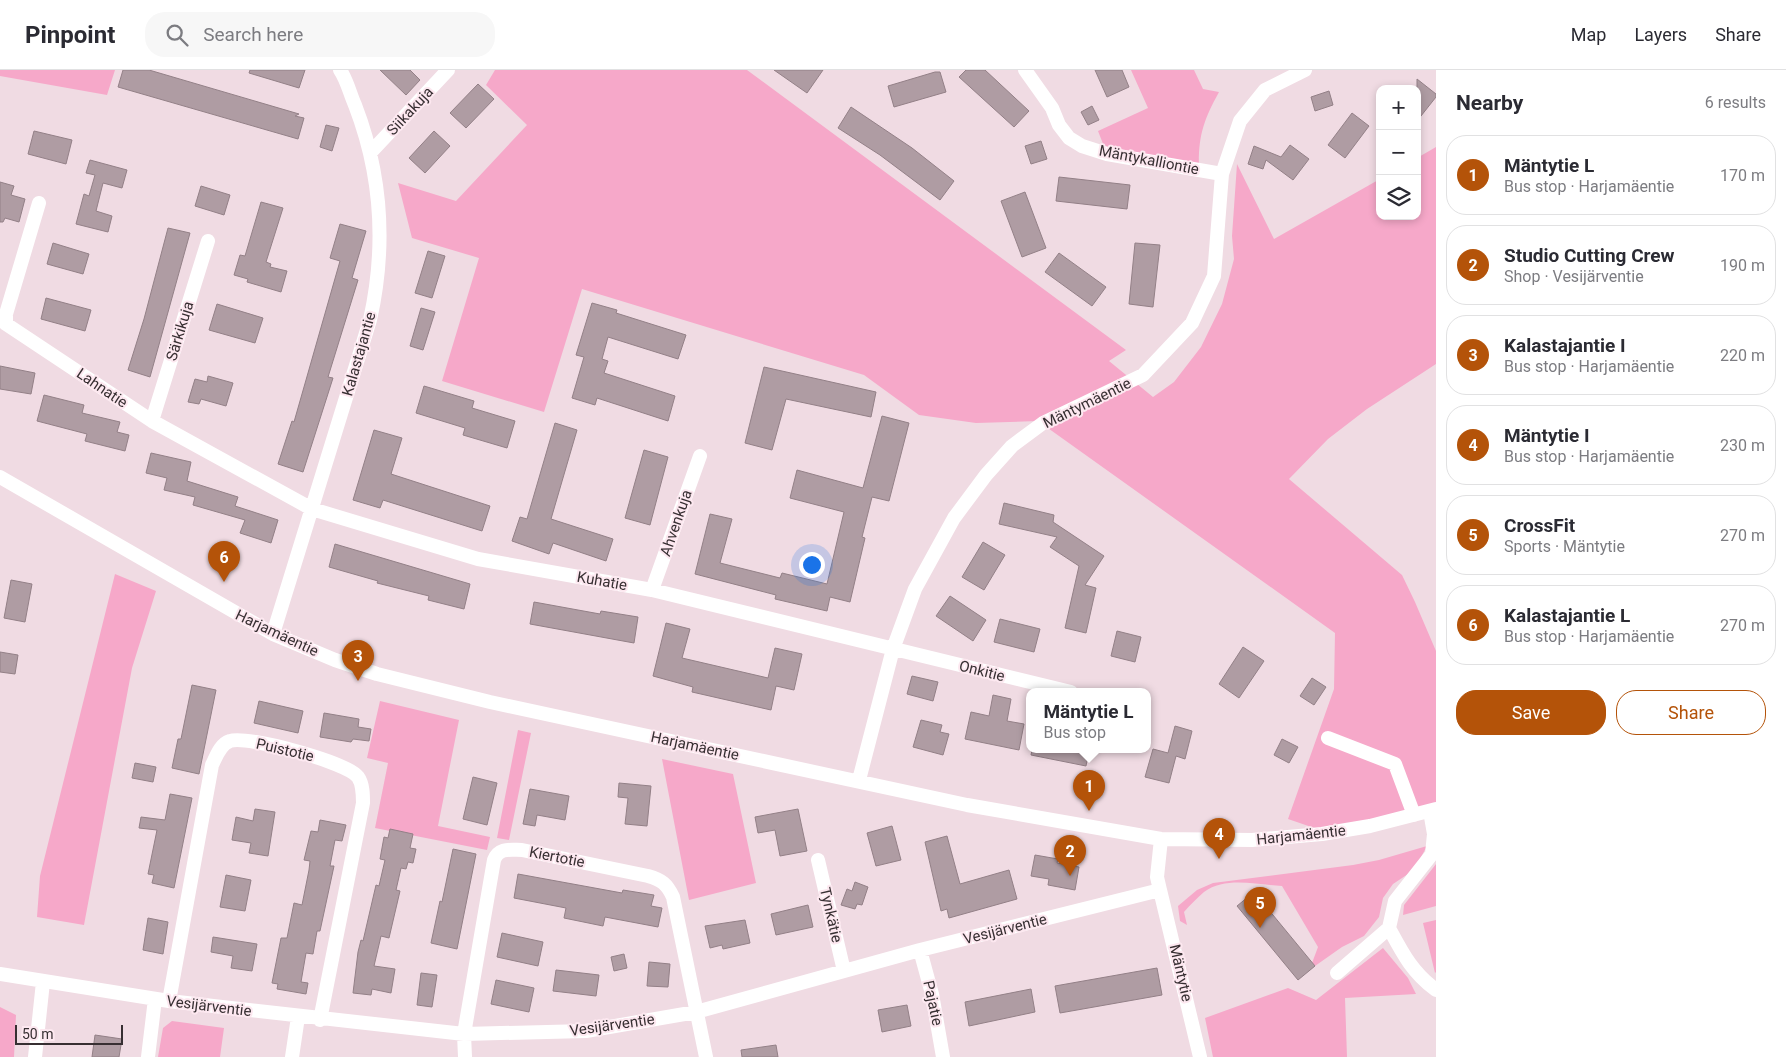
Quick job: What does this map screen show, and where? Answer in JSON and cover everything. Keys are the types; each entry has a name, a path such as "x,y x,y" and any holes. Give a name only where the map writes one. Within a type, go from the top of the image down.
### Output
{"street":[{"name":"Kalastajantie","path":"273,634 370,320 378,285 381,234 371,152 340,70"},
{"name":"Siikakuja","path":"371,152 448,70"},
{"name":"Mäntykalliontie","path":"1025,70 1052,108 1069,138 1082,146 1107,154 1222,174"},
{"name":"Mäntymäentie","path":"858,780 893,649 915,589 954,518 986,475 1012,446 1043,423 1143,375 1192,323 1214,276 1222,174 1244,115 1265,90 1306,70"},
{"name":"Lahnatie","path":"39,203 6,314 6,324 152,421 312,509"},
{"name":"Särkikuja","path":"152,421 208,241"},
{"name":"Ahvenkuja","path":"652,590 700,456"},
{"name":"Harjamäentie","path":"0,477 273,634 335,660 377,674 490,702 967,805 1161,839 1252,840 1322,834 1370,826 1433,810"},
{"name":"Kuhatie","path":"312,509 478,559 652,590 893,649"},
{"name":"Onkitie","path":"893,649 1054,688"},
{"path":"1328,738 1395,764 1414,815"},
{"name":"Puistotie","path":"169,1001 212,765 220,748 230,741 250,741 332,761 358,777 363,791 363,803 320,1020"},
{"path":"1337,973 1389,928 1395,901 1432,854 1434,834 1433,810"},
{"path":"1160,890 1157,877 1161,839"},
{"name":"Kiertotie","path":"464,1034 494,860 496,854 504,850 522,850 660,879 667,885 672,897 696,1012"},
{"name":"Tynkätie","path":"818,860 844,970"},
{"name":"Vesijärventie","path":"0,974 155,999 320,1020 464,1034 586,1031 696,1012 920,950 1160,890"},
{"name":"Mäntytie","path":"1160,890 1200,1057"},
{"path":"1389,928 1408,963 1418,976 1436,990"},
{"name":"Pajatie","path":"920,950 932,994 943,1057"},
{"path":"35,1057 43,982"},
{"path":"148,1057 155,999"},
{"path":"696,1012 700,1021 706,1057"},
{"path":"292,1057 298,1017"},
{"path":"464,1034 465,1057"}],"shaded area":[{"path":"0,70 115,70 107,95 0,76"},
{"path":"495,70 747,70 1126,350 1109,361 1153,397 1174,382 1201,347 1222,304 1234,259 1232,236 1237,164 1274,239 1376,181 1376,220 1421,220 1421,156 1436,147 1436,364 1367,409 1328,439 1289,479 1402,575 1415,602 1436,651 1436,809 1323,831 1288,819 1334,689 1335,633 1038,421 976,423 919,415 864,375 582,289 544,412 442,381 479,258 412,238 398,183 456,201 527,125 486,85"},
{"path":"1131,70 1194,70 1203,89 1219,92 1203,130 1199,148 1199,170 1107,154 1098,131 1148,108"},
{"path":"115,574 156,591 132,668 84,925 37,917 40,876"},
{"path":"380,701 459,720 438,826 490,837 487,850 375,828 388,763 367,758"},
{"path":"518,730 531,733 509,840 497,838"},
{"path":"662,759 733,774 756,883 689,900"},
{"path":"1427,846 1414,870 1393,884 1383,898 1379,917 1364,936 1342,947 1315,966 1312,963 1318,947 1282,886 1232,883 1213,887 1204,892 1184,912 1187,925 1180,921 1178,906 1197,890 1213,883 1353,865 1379,860"},
{"path":"1436,864 1436,906 1403,915 1404,905"},
{"path":"1436,920 1436,972 1435,973 1423,923"},
{"path":"1383,948 1408,978 1416,994 1345,998 1347,1057 1213,1057 1205,1018 1288,988 1316,1000"},
{"path":"0,1007 16,1015 14,1057 0,1057"},
{"path":"172,1021 224,1028 220,1057 158,1057 163,1028"}],"building":[{"path":"123,70 149,70 299,114 295,116 304,118 298,139 118,87"},
{"path":"250,70 305,70 299,88 249,73"},
{"path":"380,70 410,70 420,80 406,95"},
{"path":"774,70 823,70 807,93"},
{"path":"966,70 985,70 1029,111 1014,127 959,77"},
{"path":"1095,70 1122,70 1129,87 1107,97"},
{"path":"940,72 946,92 894,107 888,86"},
{"path":"1417,79 1436,94 1436,97 1421,116 1421,85 1417,85"},
{"path":"478,84 494,99 466,128 450,113"},
{"path":"1329,91 1333,105 1315,111 1311,97"},
{"path":"1092,106 1099,120 1088,125 1081,112"},
{"path":"851,107 912,148 954,181 940,200 880,155 838,128"},
{"path":"1352,113 1369,126 1345,158 1328,145"},
{"path":"326,125 339,128 332,151 320,147"},
{"path":"34,131 72,140 66,164 28,154"},
{"path":"434,131 450,146 425,173 409,158"},
{"path":"1041,141 1047,159 1031,164 1025,146"},
{"path":"1290,145 1309,159 1293,180 1266,160 1263,169 1248,164 1254,146 1281,157"},
{"path":"90,160 127,170 122,188 103,183 96,211 112,216 108,232 76,224 84,194 89,196 95,175 86,173"},
{"path":"1059,177 1130,185 1127,209 1056,201"},
{"path":"0,182 14,186 11,195 25,199 19,222 5,218 3,222 0,222"},
{"path":"201,186 230,195 224,215 195,206"},
{"path":"1025,192 1046,248 1022,257 1001,201"},
{"path":"261,202 283,208 266,262 271,264 270,267 287,271 281,292 247,282 248,279 234,275 240,255 245,256"},
{"path":"340,224 366,231 352,278 358,280 328,377 333,378 303,472 278,464 292,421 294,422 340,261 330,258"},
{"path":"168,228 190,233 150,377 128,370 144,319"},
{"path":"53,243 89,254 83,274 47,264"},
{"path":"1135,243 1160,245 1153,307 1129,304"},
{"path":"428,251 445,256 432,298 415,293"},
{"path":"1059,253 1106,287 1092,306 1045,272"},
{"path":"46,298 91,310 85,331 41,319"},
{"path":"592,303 617,310 616,313 686,335 678,359 608,337 602,359 608,361 604,373 675,396 668,421 597,398 595,405 572,398 584,357 576,355"},
{"path":"217,304 263,318 255,343 209,330"},
{"path":"421,308 435,312 423,350 410,346"},
{"path":"0,366 35,373 31,394 0,389"},
{"path":"764,367 876,392 871,417 786,399 772,450 745,443"},
{"path":"208,376 233,383 226,406 201,399 199,404 188,402 195,379 207,382"},
{"path":"424,386 474,401 472,408 515,421 507,448 463,435 465,428 416,413"},
{"path":"44,395 84,405 82,413 120,422 117,432 129,435 125,451 85,441 87,434 37,421"},
{"path":"882,416 909,423 889,501 872,497 862,537 865,538 850,602 830,597 827,611 775,599 776,595 695,574 710,514 732,519 720,563 780,578 782,573 827,584 844,512 790,498 797,470 863,488"},
{"path":"555,423 577,430 551,519 613,539 606,561 553,543 549,554 512,541 520,517 527,519"},
{"path":"374,430 402,438 391,474 490,506 482,531 383,500 380,508 353,500"},
{"path":"644,450 668,457 650,525 625,518"},
{"path":"151,453 191,462 187,481 238,497 235,506 278,520 271,543 240,533 245,520 193,505 195,497 164,490 167,478 146,473"},
{"path":"1004,503 1054,515 1053,522 1104,556 1085,585 1096,588 1086,633 1065,628 1079,566 1050,547 1057,537 999,524"},
{"path":"983,542 1005,555 984,590 962,577"},
{"path":"335,544 470,584 464,609 428,600 429,596 377,583 378,581 329,567"},
{"path":"11,580 32,584 25,622 4,618"},
{"path":"950,596 986,620 973,641 936,616"},
{"path":"534,602 600,614 601,611 638,617 634,643 530,624"},
{"path":"1000,619 1040,629 1034,652 994,642"},
{"path":"666,623 690,629 682,658 768,678 775,648 802,654 794,690 776,686 771,710 692,692 693,687 653,676"},
{"path":"1117,631 1141,637 1135,662 1111,656"},
{"path":"1243,647 1264,661 1239,698 1219,684"},
{"path":"0,652 18,655 15,674 0,672"},
{"path":"912,676 938,682 933,701 907,694"},
{"path":"1312,678 1326,687 1314,705 1300,696"},
{"path":"192,685 216,690 199,774 172,768 178,739 181,739"},
{"path":"993,695 1011,699 1007,721 1024,724 1019,750 965,739 971,712 989,716"},
{"path":"259,701 303,711 298,733 254,723"},
{"path":"324,713 359,719 358,727 371,729 369,741 353,739 351,742 320,737"},
{"path":"921,720 942,725 940,732 949,734 943,755 913,747"},
{"path":"1175,726 1192,731 1185,759 1176,756 1169,783 1145,777 1153,749 1168,753"},
{"path":"1282,739 1298,747 1289,763 1274,755"},
{"path":"1031,753 1088,753 1086,766 1031,755"},
{"path":"135,763 156,767 153,782 132,778"},
{"path":"473,777 497,783 487,825 463,819"},
{"path":"619,783 651,786 647,826 625,824 628,798 618,797"},
{"path":"530,789 569,796 565,820 537,815 535,826 523,824"},
{"path":"170,794 192,798 174,888 152,883 154,875 148,874 157,830 139,828 141,817 165,820"},
{"path":"255,809 275,812 268,856 249,853 251,843 232,840 236,817 253,821"},
{"path":"798,809 807,851 780,856 775,830 758,833 755,817"},
{"path":"320,820 346,825 342,841 335,840 330,866 334,866 313,954 306,953 301,982 308,983 306,994 277,989 278,984 272,983 281,938 287,938 294,903 302,905 310,861 304,860 311,831 318,832"},
{"path":"892,826 901,860 876,866 867,833"},
{"path":"390,829 413,834 410,848 416,849 413,863 408,862 406,869 401,868 396,890 400,891 389,938 381,936 374,966 395,969 391,993 372,989 371,995 353,993 358,952 361,940 363,941 376,885 379,886 385,860 380,859 384,837 388,838"},
{"path":"947,836 960,884 1009,870 1017,899 949,918 947,909 941,911 925,842"},
{"path":"453,849 476,854 457,949 431,943"},
{"path":"1035,855 1058,859 1057,863 1079,867 1075,890 1048,885 1049,879 1031,876"},
{"path":"518,874 622,893 623,890 654,895 651,906 662,908 658,927 605,917 603,926 564,918 566,908 514,898"},
{"path":"226,875 251,880 245,911 220,907"},
{"path":"855,882 868,887 862,905 857,904 855,909 841,905 847,889 852,891"},
{"path":"1254,892 1315,966 1298,980 1237,906"},
{"path":"808,905 813,927 776,935 771,914"},
{"path":"148,918 168,922 163,954 143,950"},
{"path":"745,920 750,943 723,949 722,945 710,948 705,926"},
{"path":"502,933 543,942 538,966 497,957"},
{"path":"213,937 257,944 252,971 231,968 233,956 211,952"},
{"path":"624,954 627,968 614,971 611,957"},
{"path":"649,962 670,964 668,987 647,986"},
{"path":"1157,968 1162,995 1060,1013 1055,986"},
{"path":"556,970 599,975 596,996 553,991"},
{"path":"421,973 437,975 432,1007 417,1005"},
{"path":"496,980 534,988 529,1012 491,1004"},
{"path":"1031,989 1035,1012 969,1026 965,1002"},
{"path":"907,1005 911,1026 882,1032 878,1010"},
{"path":"95,1035 122,1039 119,1057 92,1057"},
{"path":"776,1045 778,1057 742,1057 741,1050"}],"place":[{"name":"Kalastajantie L","path":"224,582"},
{"name":"Kalastajantie I","path":"358,681"},
{"name":"Mäntytie L","path":"1089,811"},
{"name":"Mäntytie I","path":"1219,859"},
{"name":"Studio Cutting Crew","path":"1070,876"},
{"name":"CrossFit","path":"1260,928"}]}
